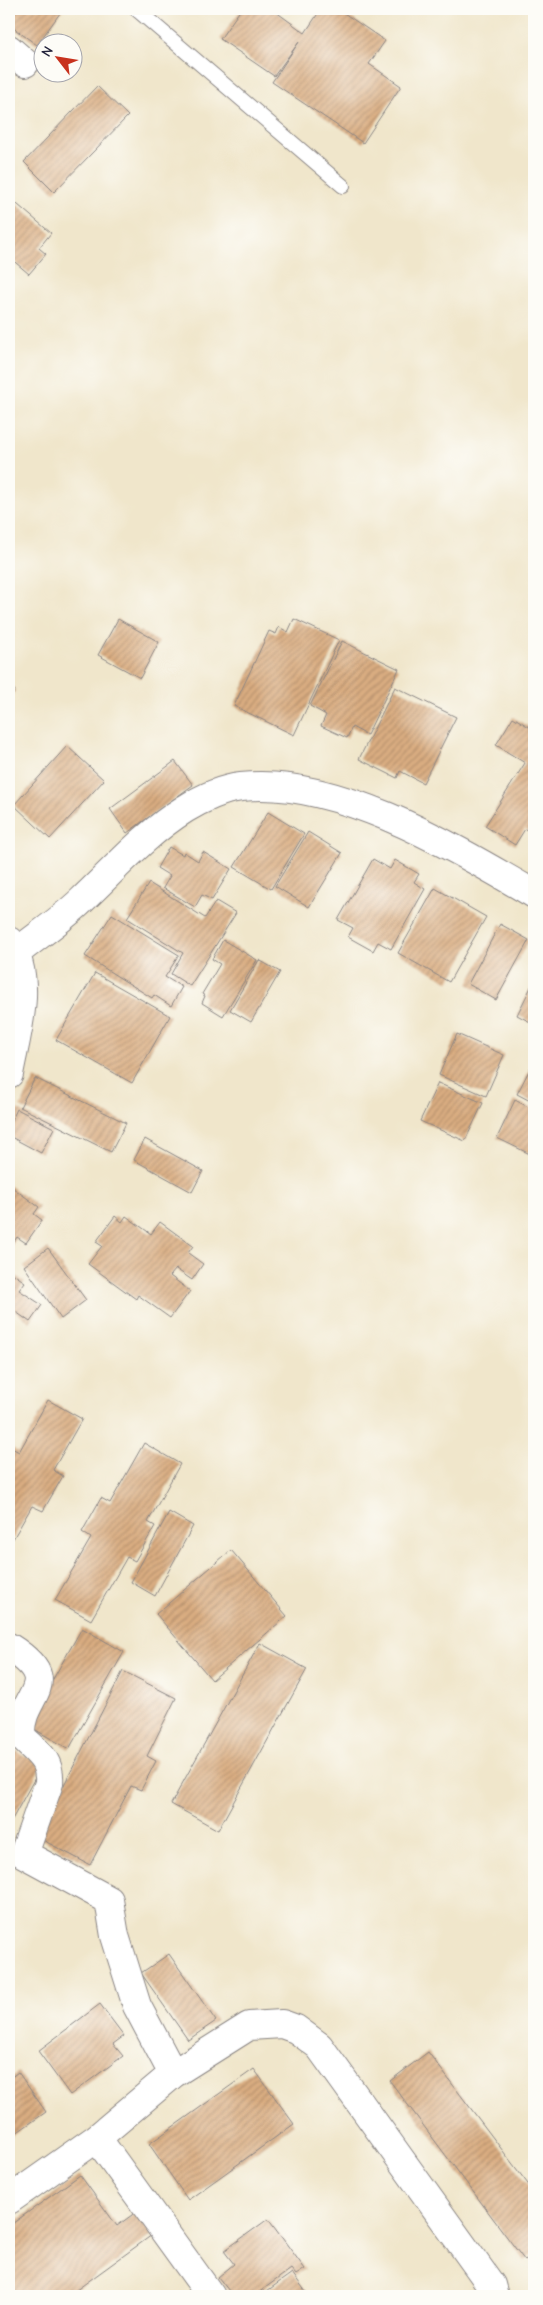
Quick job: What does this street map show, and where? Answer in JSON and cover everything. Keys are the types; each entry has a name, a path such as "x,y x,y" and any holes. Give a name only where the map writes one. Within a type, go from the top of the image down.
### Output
{"street":[{"path":"9,1074 21,1006 22,975 12,947 79,903 150,833 187,808 226,790 262,785 313,792 383,815 463,852 534,894"},
{"path":"9,1647 27,1658 38,1678 37,1692 22,1722 21,1736 47,1763 50,1771 49,1783 24,1854 109,1900 115,1936 137,2006 173,2074"},
{"path":"9,2200 97,2138 173,2074 249,2026 282,2024 296,2029 318,2046 491,2285 494,2296"},
{"path":"97,2138 211,2296"}],"lane":[{"path":"136,9 343,186"}],"building":[{"path":"9,9 63,9 46,32 32,32 32,41 9,25"},
{"path":"241,9 272,9 305,33 321,9 338,9 385,41 369,64 401,86 363,143 272,82 299,42 274,76 220,39"},
{"path":"97,86 128,116 54,192 24,162"},
{"path":"11,199 51,233 39,248 46,254 29,274 9,257 9,202"},
{"path":"118,619 159,642 140,678 98,655"},
{"path":"294,619 339,640 294,735 234,706 269,631 276,634 279,627 288,632"},
{"path":"342,641 399,669 367,735 352,727 347,738 321,726 326,715 310,706"},
{"path":"9,687 15,690 9,701"},
{"path":"395,687 456,717 423,783 400,771 397,778 359,759"},
{"path":"513,717 534,730 534,834 525,829 515,845 485,826 525,763 496,745"},
{"path":"67,746 104,780 50,839 14,805"},
{"path":"175,761 193,785 127,833 110,809"},
{"path":"268,812 304,834 271,889 234,867"},
{"path":"308,832 342,853 309,907 275,886"},
{"path":"169,847 183,855 184,852 198,861 203,852 231,869 212,900 202,895 195,907 163,888 170,876 157,868"},
{"path":"373,859 390,869 395,860 419,874 414,882 425,889 391,949 378,942 373,951 348,937 353,928 338,920"},
{"path":"149,883 205,918 216,901 236,913 190,986 171,974 183,953 127,918"},
{"path":"435,888 486,917 449,982 398,953"},
{"path":"112,914 179,955 165,977 182,987 171,1006 154,995 152,998 85,956"},
{"path":"500,924 529,940 496,1000 468,984"},
{"path":"223,940 257,960 223,1016 202,1003 205,996 202,994 220,964 212,959"},
{"path":"259,960 280,972 251,1022 230,1010"},
{"path":"95,973 170,1016 132,1083 56,1040"},
{"path":"534,981 534,1024 517,1015"},
{"path":"457,1034 504,1055 486,1096 439,1075"},
{"path":"534,1061 534,1103 517,1094"},
{"path":"35,1078 126,1123 111,1152 20,1107"},
{"path":"438,1083 483,1103 465,1141 420,1121"},
{"path":"515,1100 534,1110 534,1156 497,1138"},
{"path":"17,1109 54,1128 41,1153 9,1136 9,1126"},
{"path":"145,1139 203,1171 192,1192 134,1160"},
{"path":"9,1185 39,1207 34,1214 42,1220 26,1243 17,1237 11,1246 9,1244"},
{"path":"115,1216 122,1222 126,1216 151,1234 160,1222 193,1246 188,1253 203,1264 192,1280 176,1269 170,1276 190,1291 170,1318 138,1295 136,1299 88,1264 102,1246 96,1242"},
{"path":"48,1248 86,1300 61,1319 24,1266"},
{"path":"9,1271 25,1282 19,1290 42,1305 30,1322 9,1307"},
{"path":"48,1400 82,1419 53,1470 63,1476 43,1511 32,1506 10,1544 9,1449 10,1447 19,1452"},
{"path":"144,1443 180,1464 148,1522 155,1526 135,1561 127,1557 91,1620 55,1600 91,1538 82,1532 101,1498 110,1503"},
{"path":"169,1512 193,1526 155,1596 131,1582"},
{"path":"231,1550 287,1616 212,1680 156,1614"},
{"path":"82,1628 124,1652 69,1749 27,1725"},
{"path":"260,1643 307,1669 218,1830 171,1804"},
{"path":"123,1671 176,1698 147,1756 156,1761 141,1790 131,1786 90,1865 37,1837"},
{"path":"9,1747 42,1765 9,1825"},
{"path":"169,1954 216,2021 188,2040 141,1973"},
{"path":"100,2004 124,2036 113,2044 123,2056 70,2095 38,2051"},
{"path":"428,2052 534,2192 534,2254 525,2261 390,2081"},
{"path":"254,2069 294,2124 188,2200 149,2144"},
{"path":"18,2072 46,2112 9,2138 9,2079"},
{"path":"80,2175 117,2226 136,2212 152,2235 68,2296 9,2296 9,2226"},
{"path":"268,2219 305,2269 296,2275 291,2269 254,2296 233,2296 218,2277 234,2264 224,2251"},
{"path":"292,2273 309,2296 260,2296"}]}
